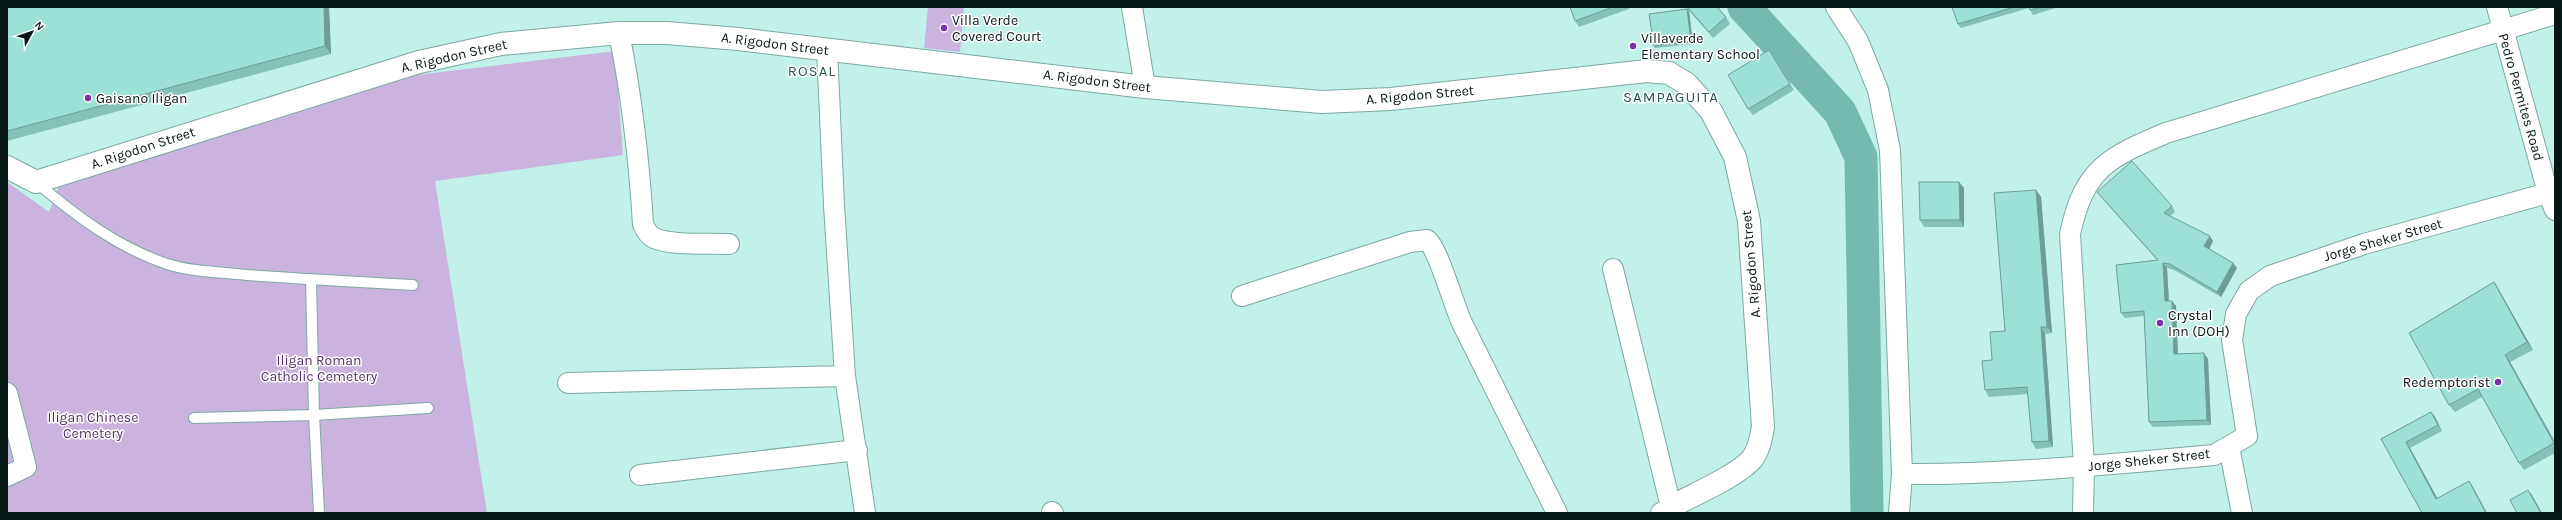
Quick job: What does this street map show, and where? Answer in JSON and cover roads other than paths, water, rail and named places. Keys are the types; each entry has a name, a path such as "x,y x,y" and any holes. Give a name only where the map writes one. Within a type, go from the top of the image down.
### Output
{"street":[{"path":"1132,7 1145,87"},
{"path":"1836,7 1858,41 1878,90 1890,150 1902,474 1899,513"},
{"name":"Pedro Permites Road","path":"2497,7 2502,31 2553,198"},
{"path":"2084,513 2084,466 2070,234 2076,206 2094,175 2120,152 2166,133 2555,14"},
{"path":"619,33 629,82 636,130 643,224 646,232 654,238 665,241 729,244"},
{"name":"A. Rigodon Street","path":"36,182 419,62 501,44 619,33 667,33 1145,87 1322,102 1391,99 1646,71 1669,74 1687,84 1711,111 1735,157 1749,221 1763,427 1760,443 1752,459 1733,473 1669,511"},
{"path":"827,50 834,205 845,376 865,513"},
{"path":"7,167 36,182"},
{"name":"Jorge Sheker Street","path":"1902,474 1944,474 2084,466 2214,454 2229,447 2246,436 2232,340 2236,314 2249,291 2270,276 2364,244 2553,198"},
{"path":"1242,296 1410,242 1427,240 1433,244 1452,300 1462,323 1556,513"},
{"path":"1613,269 1669,511"},
{"path":"568,383 845,376"},
{"path":"7,393 26,467 7,476"},
{"path":"2229,447 2242,513"},
{"path":"640,474 857,450"}],"lane":[{"path":"36,182 71,211 102,233 167,264 194,270 311,280 413,285"},
{"path":"311,280 314,415 319,513"},
{"path":"194,418 314,415 428,408"}],"waterway":[{"path":"1744,7 1840,112 1861,157 1867,513"}],"place":[{"name":"Villa Verde Covered Court","path":"944,28"},
{"name":"Villaverde Elementary School","path":"1633,46"},
{"name":"Gaisano Iligan","path":"88,98"},
{"name":"Crystal Inn (DOH)","path":"2160,323"},
{"name":"Redemptorist","path":"2498,382"}],"district":[{"name":"ROSAL","path":"812,71"},
{"name":"SAMPAGUITA","path":"1671,97"}],"park label":[{"name":"Iligan Roman Catholic Cemetery","path":"319,368"},
{"name":"Iligan Chinese Cemetery","path":"93,426"}]}
